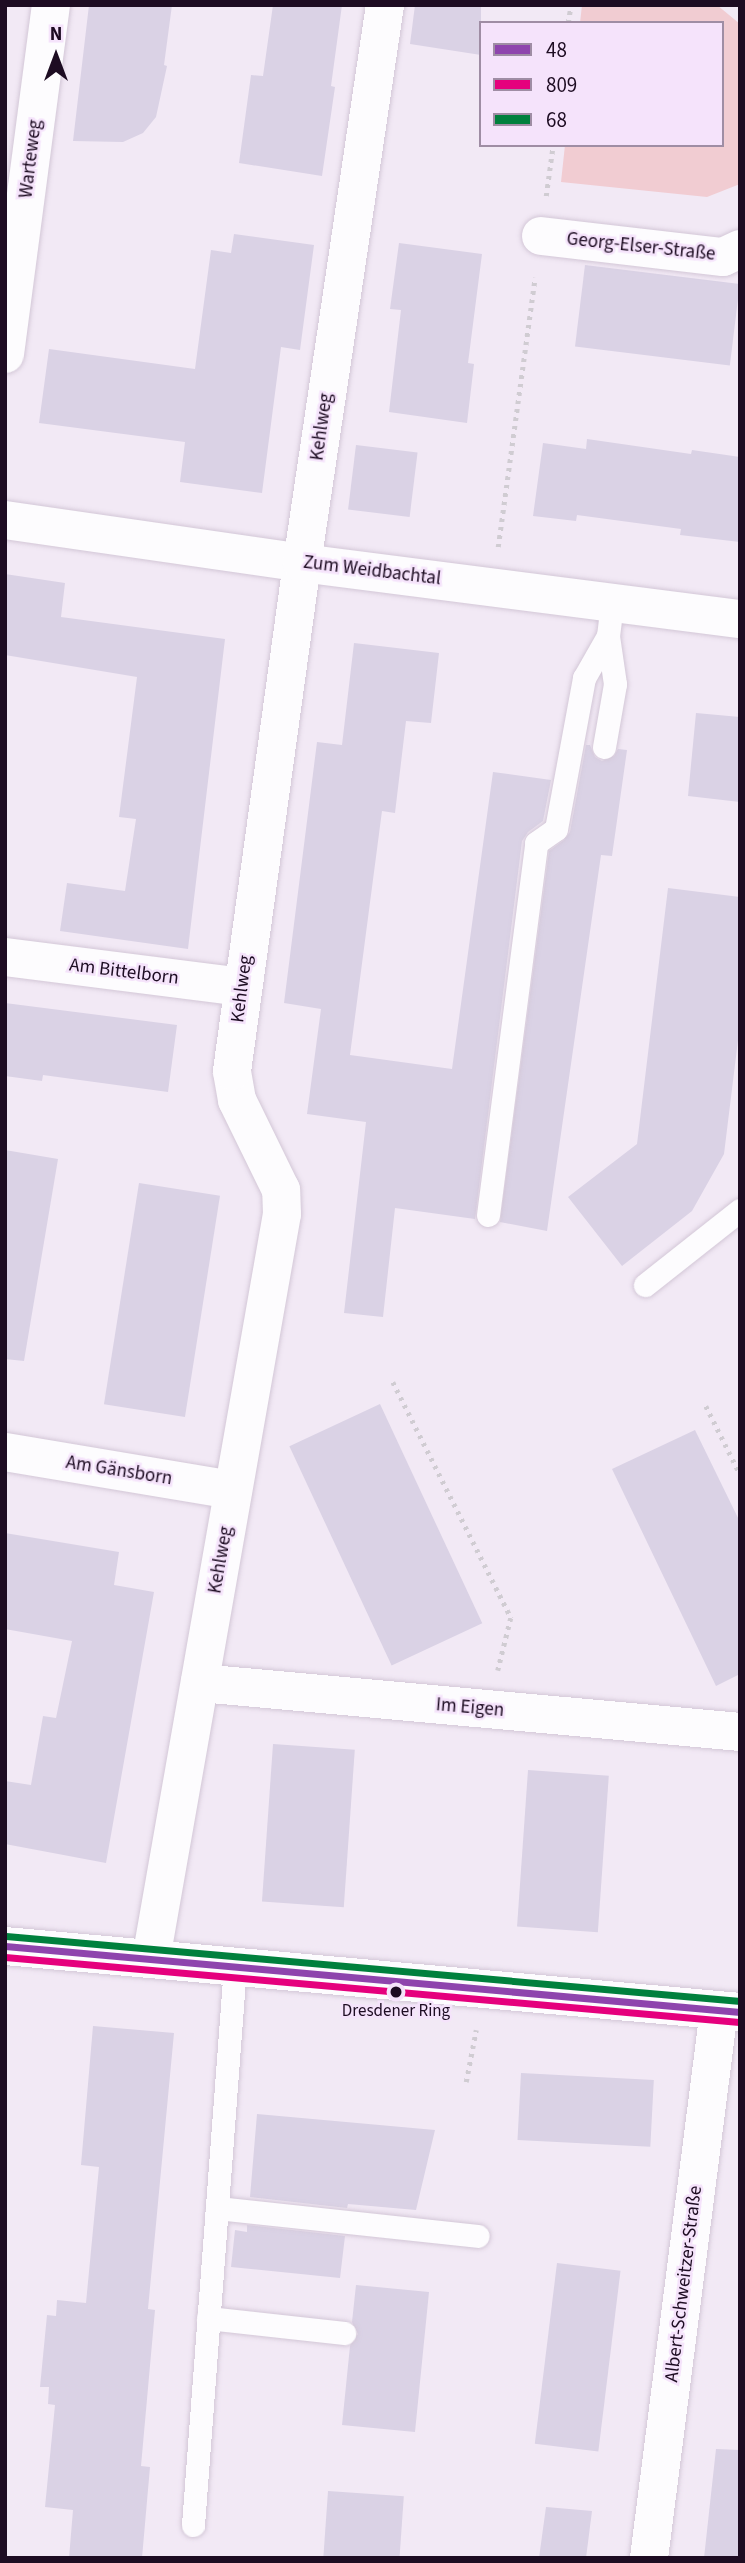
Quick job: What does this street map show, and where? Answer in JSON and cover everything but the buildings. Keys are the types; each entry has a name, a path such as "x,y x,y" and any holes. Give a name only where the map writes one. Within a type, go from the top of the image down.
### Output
{"street":[{"name":"Warteweg","path":"5,354 51,5"},
{"name":"Kehlweg","path":"151,1959 282,1214 281,1190 237,1100 232,1071 302,563 385,5"},
{"name":"Georg-Elser-Straße","path":"541,236 723,257 740,249"},
{"name":"Zum Weidbachtal","path":"5,520 302,563 493,585 610,618 740,618"},
{"name":"Am Bittelborn","path":"5,957 242,987"},
{"name":"Am Gänsborn","path":"5,1452 233,1490"},
{"name":"Im Eigen","path":"200,1683 740,1732"},
{"path":"5,1946 729,2011"},
{"name":"Albert-Schweitzer-Straße","path":"649,2558 729,2011"}],"lane":[{"path":"604,747 615,684 610,618"},
{"path":"488,1215 536,843 556,829 584,678 610,618"},
{"path":"645,1285 740,1210"},
{"path":"193,2525 235,1968"},
{"path":"217,2208 478,2236"},
{"path":"208,2318 344,2333"}],"path":[{"path":"493,585 553,147"},
{"path":"393,1382 511,1618 488,1710"},
{"path":"706,1406 740,1474"},
{"path":"466,2081 478,2023"}],"shaded area":[{"path":"582,5 717,5 740,24 740,184 707,197 561,182 565,147 724,147 724,21 580,21"}],"transit line":[{"name":"68","path":"6,1936 740,2001"},
{"name":"48","path":"5,1946 740,2012"},
{"name":"809","path":"5,1957 739,2022"}],"place":[{"name":"Dresdener Ring","path":"396,1992"}]}
